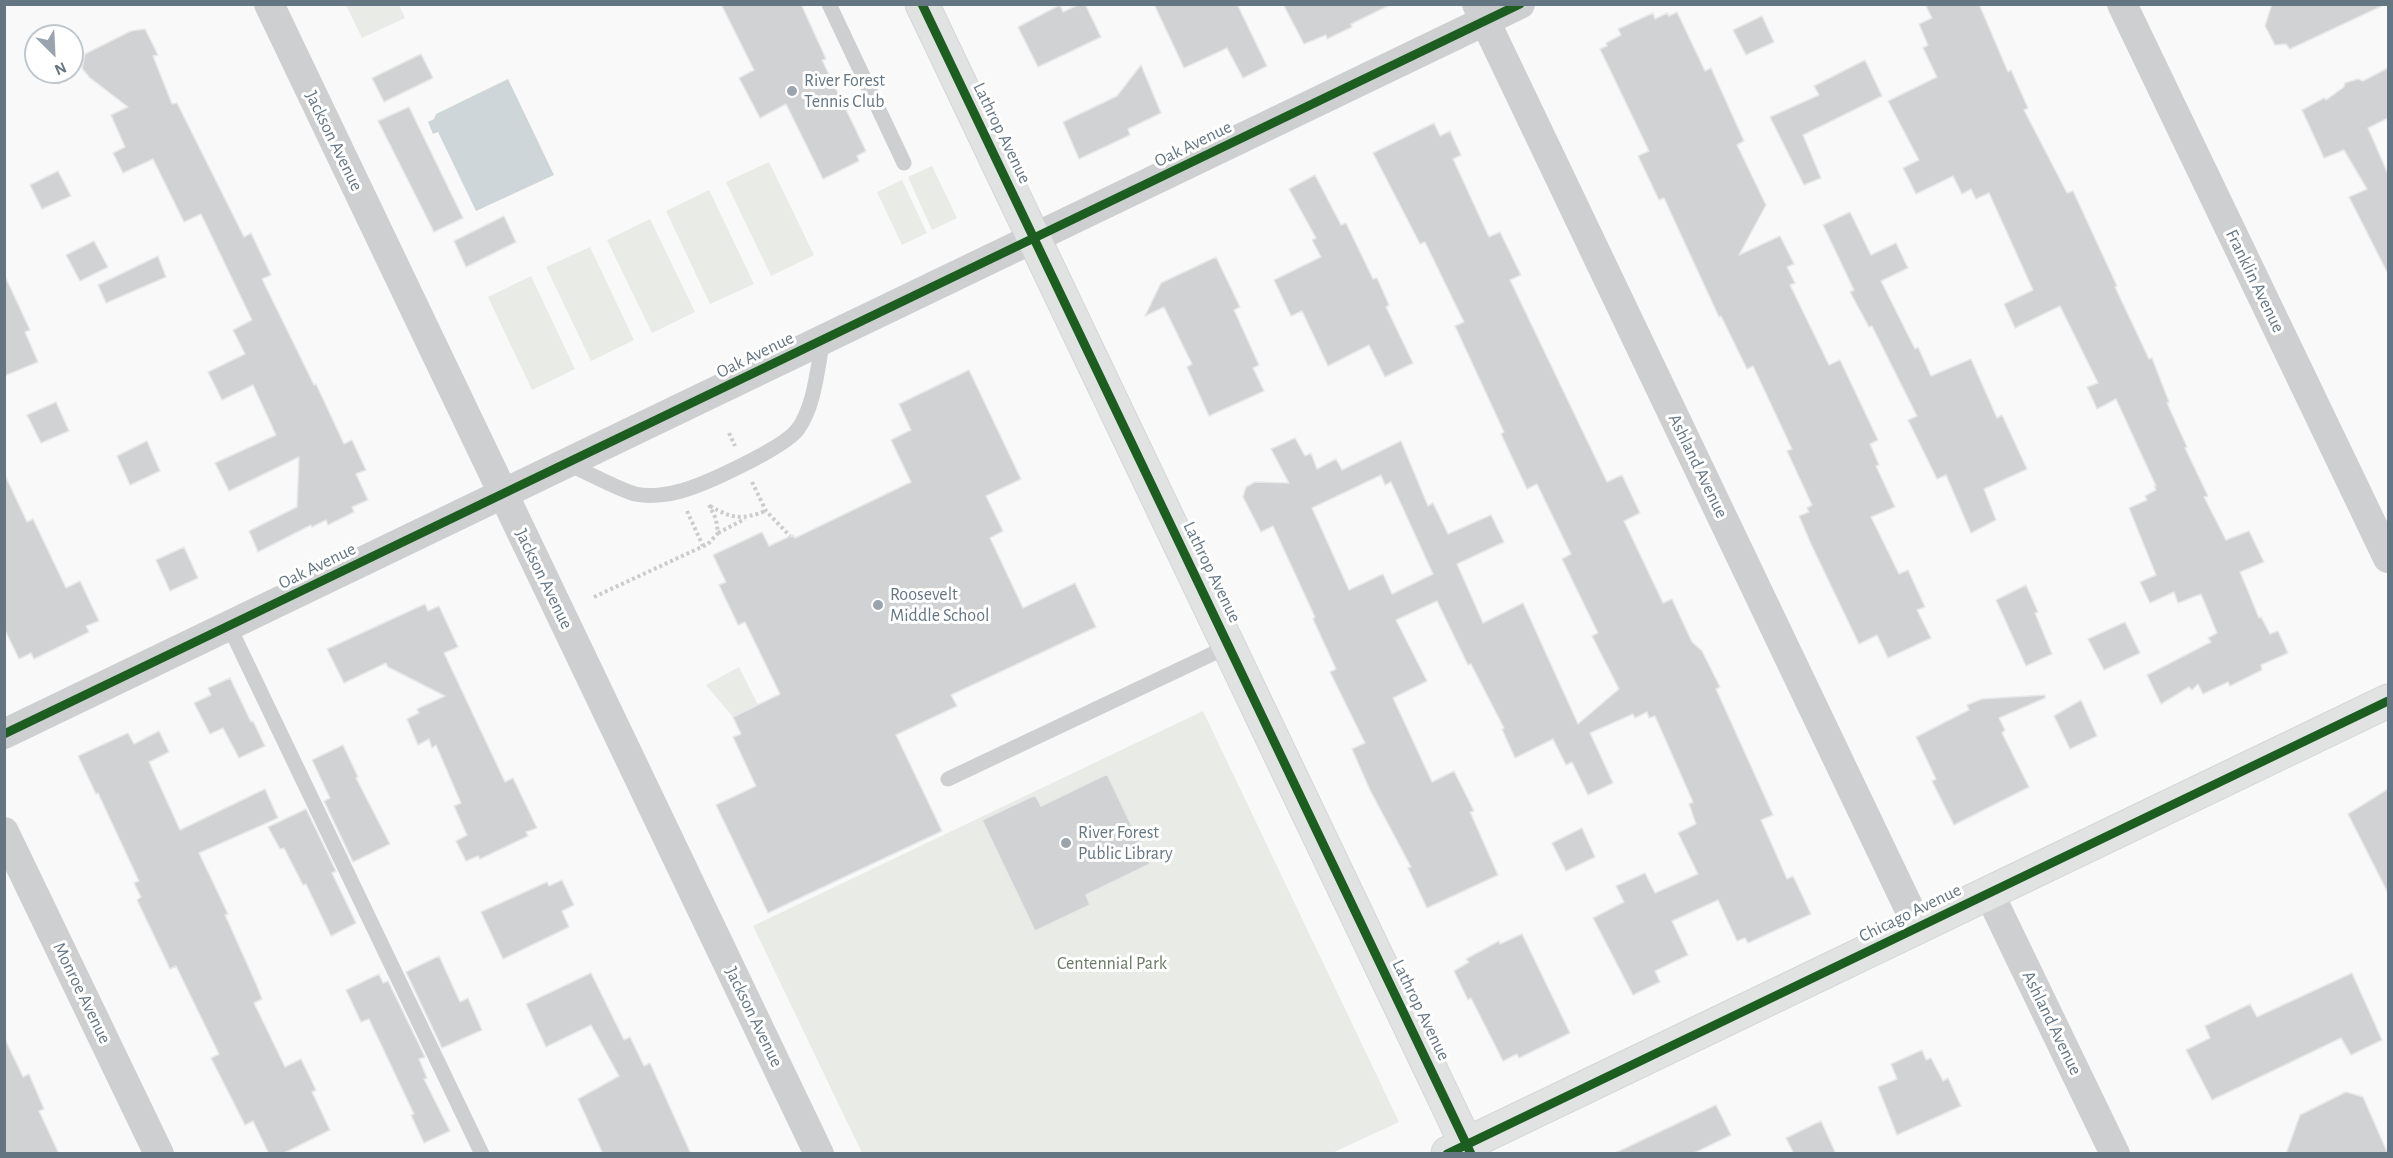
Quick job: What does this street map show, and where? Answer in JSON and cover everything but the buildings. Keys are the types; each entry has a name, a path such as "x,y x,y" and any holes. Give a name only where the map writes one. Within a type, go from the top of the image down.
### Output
{"street":[{"name":"Jackson Avenue","path":"269,4 819,1154"},
{"name":"Lathrop Avenue","path":"922,4 1228,646 1462,1150"},
{"name":"Oak Avenue","path":"4,734 1034,239 1481,13 1520,4"},
{"name":"Franklin Avenue","path":"2122,4 2388,558"},
{"name":"Ashland Avenue","path":"1481,13 1918,927"},
{"name":"Chicago Avenue","path":"1462,1150 2388,701"},
{"name":"Monroe Avenue","path":"4,832 159,1154"},
{"name":"Ashland Avenue","path":"1989,893 2115,1154"}],"lane":[{"path":"830,4 904,163"},
{"path":"568,464 635,494 655,495 682,491 744,464 778,447 798,430 808,408 823,340"},
{"path":"230,626 482,1154"},
{"path":"948,779 1228,646"}],"path":[{"path":"729,433 766,511 790,536"},
{"path":"718,533 716,519 707,503 729,516 746,519"},
{"path":"594,597 708,544 718,533 766,511"}],"green space":[{"path":"346,5 399,5 405,18 362,38"},
{"path":"769,162 814,255 771,276 726,182"},
{"path":"932,166 957,218 932,230 908,177"},
{"path":"902,180 927,233 902,245 877,192"},
{"path":"709,190 754,284 710,304 666,211"},
{"path":"650,219 695,312 652,333 607,240"},
{"path":"590,247 634,340 591,361 546,267"},
{"path":"531,276 575,369 532,390 488,297"},
{"path":"739,667 758,705 733,717 706,685"},
{"name":"Centennial Park","path":"1203,711 1399,1122 1332,1153 862,1153 753,926"}],"shaded area":[{"path":"508,79 554,175 476,211 438,132 433,134 428,122 434,119 436,114"}],"cycle path":[{"path":"922,4 1471,1154"},
{"path":"4,734 1520,4"},
{"path":"1447,1154 2388,701"}],"place":[{"name":"River Forest Tennis Club","path":"792,91"},
{"name":"Roosevelt Middle School","path":"878,605"},
{"name":"River Forest Public Library","path":"1066,843"}]}
